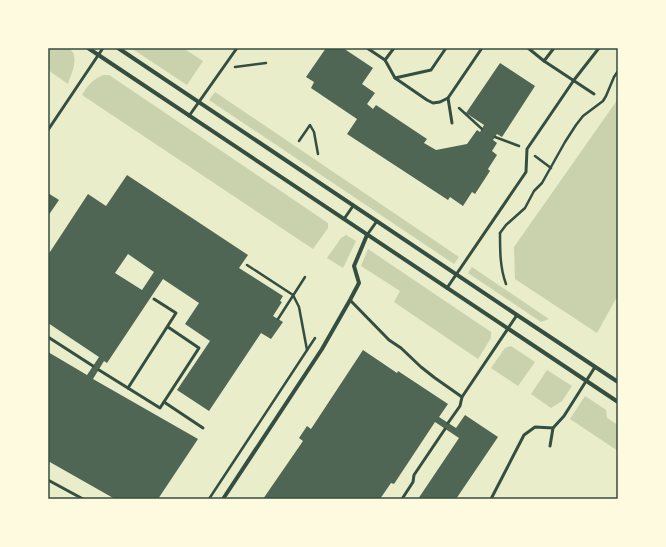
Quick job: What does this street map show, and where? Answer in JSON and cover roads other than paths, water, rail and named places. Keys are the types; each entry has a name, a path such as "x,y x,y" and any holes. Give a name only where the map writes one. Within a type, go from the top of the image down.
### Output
{"street":[{"path":"88,48 618,402"},
{"path":"118,48 517,316 618,382"},
{"path":"224,499 322,349 350,300 359,283 354,266 367,235"}],"lane":[{"path":"48,130 103,48"},
{"path":"189,116 237,48"},
{"path":"367,48 385,60 395,78 433,103 440,102 448,98 482,48"},
{"path":"385,60 394,48"},
{"path":"395,78 431,70 446,48"},
{"path":"528,48 544,61 594,94"},
{"path":"544,61 554,48"},
{"path":"447,288 526,172 526,149 574,80 599,48"},
{"path":"448,98 452,123"},
{"path":"344,220 353,206"},
{"path":"367,235 377,221"},
{"path":"128,388 176,313 154,299"},
{"path":"350,300 389,340 401,348 421,367 462,396"},
{"path":"448,423 460,406 462,396 517,316"},
{"path":"99,370 160,408 199,348 168,327"},
{"path":"48,337 93,366"},
{"path":"550,446 553,428 564,416 595,367"},
{"path":"164,402 203,428"},
{"path":"491,499 524,435 535,427 553,428"},
{"path":"402,499 413,482 414,475 445,429"},
{"path":"48,480 83,499"}]}
